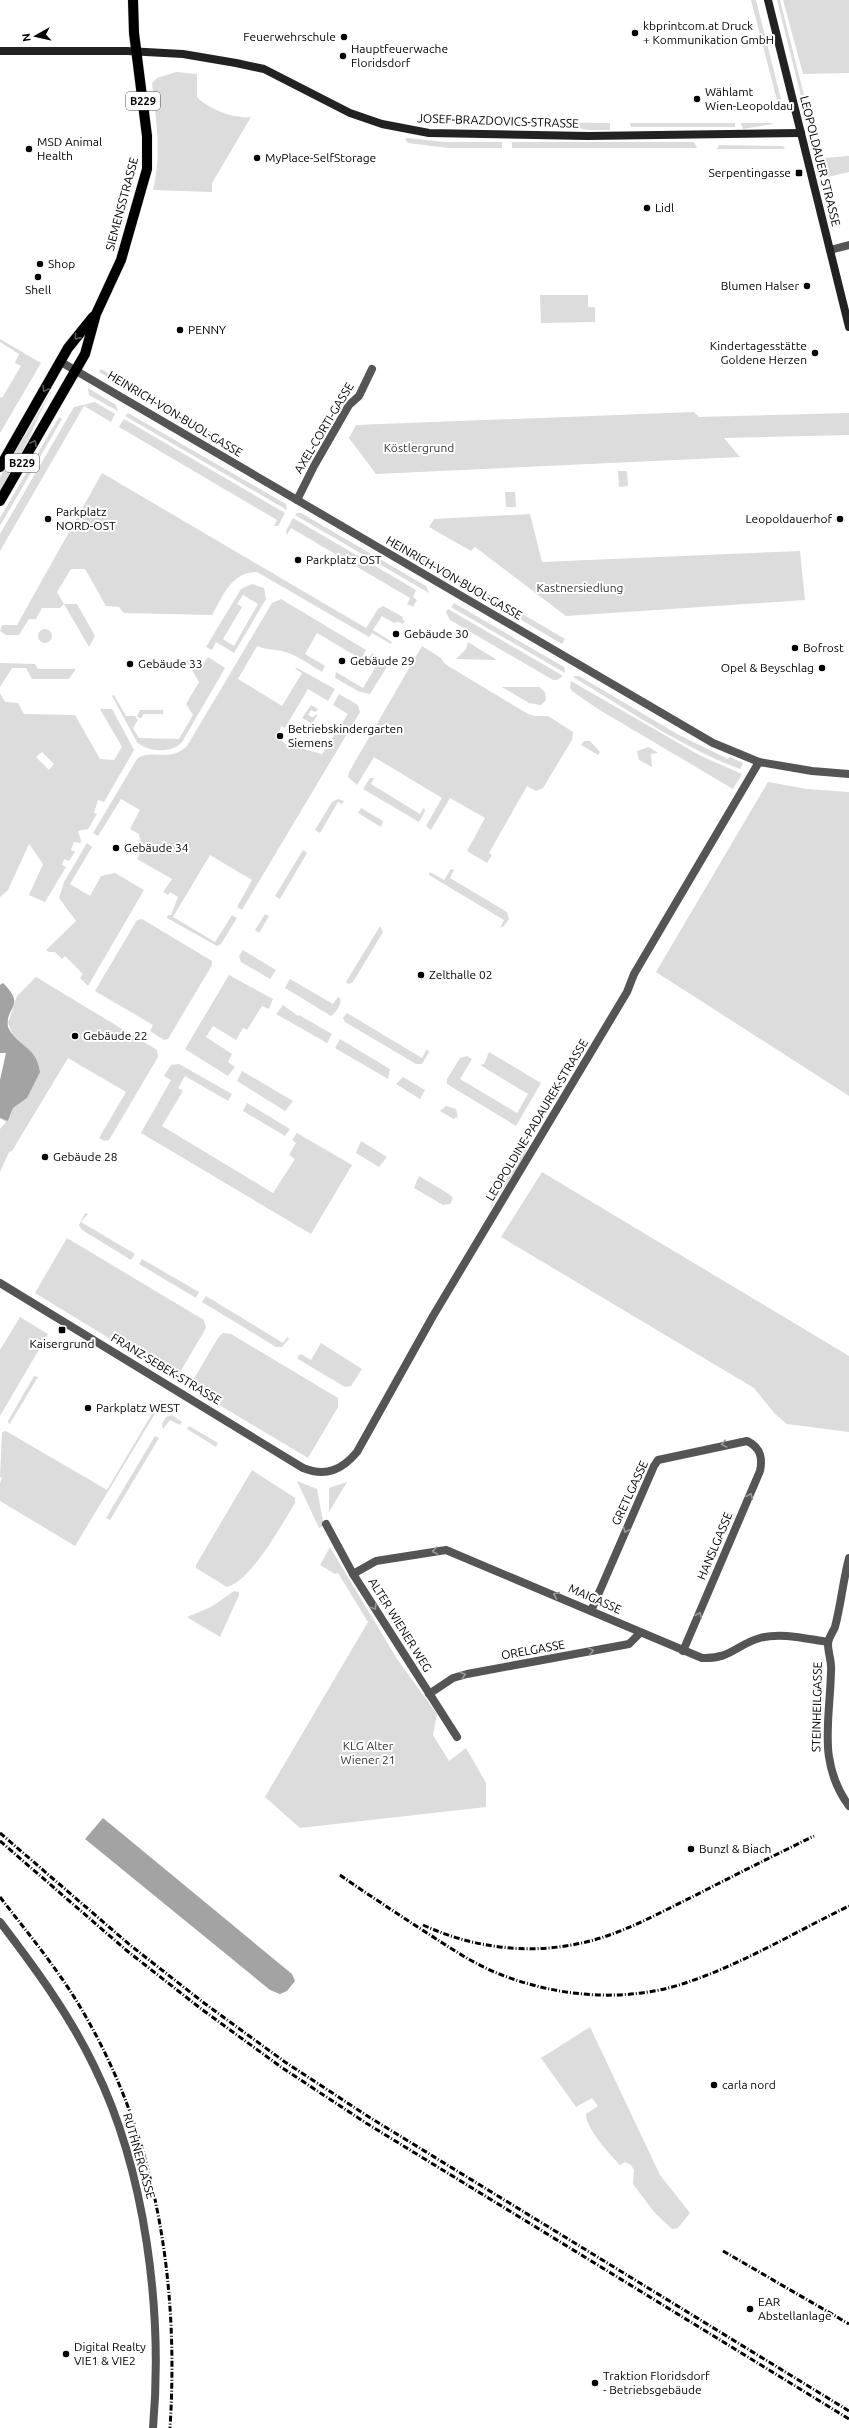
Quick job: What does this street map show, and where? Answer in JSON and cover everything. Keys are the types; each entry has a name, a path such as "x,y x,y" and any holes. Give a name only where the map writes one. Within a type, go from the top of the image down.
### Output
{"main road":[{"name":"SIEMENSSTRASSE","path":"0,501 85,354 96,314 121,260 147,169 147,136 137,52 133,0"},
{"name":"SIEMENSSTRASSE","path":"0,467 62,362 68,348 96,314"}],"street":[{"name":"LEOPOLDAUER STRASSE","path":"768,0 849,327"},
{"name":"JOSEF-BRAZDOVICS-STRASSE","path":"0,51 137,52 197,56 251,66 278,76 350,113 382,124 430,133 588,136 801,133"},
{"path":"830,250 849,245"},
{"name":"HEINRICH-VON-BUOL-GASSE","path":"62,362 713,743 759,762 812,771 849,774"},
{"name":"AXEL-CORTI-GASSE","path":"297,500 314,466 350,405 359,396 372,369"},
{"name":"LEOPOLDINE-PADAUREK-STRASSE","path":"321,1473 338,1470 348,1463 357,1452 433,1316 533,1151 759,762"},
{"name":"FRANZ-SEBEK-STRASSE","path":"0,1283 303,1468 321,1473"},
{"name":"GRETLGASSE","path":"591,1611 654,1466 658,1460 738,1441 747,1441 759,1450"},
{"name":"HANSLGASSE","path":"683,1651 760,1471 762,1461 759,1450"},
{"name":"ALTER WIENER WEG","path":"326,1524 353,1574 457,1737"},
{"name":"MAIGASSE","path":"353,1574 376,1561 446,1550 702,1658 717,1659 729,1655 760,1638 776,1636 828,1642"},
{"name":"STEINHEILGASSE","path":"849,1558 842,1582 835,1627 828,1642 831,1669 826,1747 831,1771 849,1806"},
{"name":"ORELGASSE","path":"429,1694 453,1678 467,1674 629,1644 640,1633"},
{"name":"RUTHNERGASSE","path":"0,1922 66,2015 94,2066 121,2130 139,2199 148,2259 156,2352 153,2428"}],"green space":[{"path":"751,0 756,0 783,107 778,104"},
{"path":"777,0 780,0 806,103 803,104"},
{"path":"783,0 849,0 849,73 803,74"},
{"path":"176,72 197,74 197,97 214,109 229,115 251,117 212,183 212,192 153,190 156,177 158,150 152,83 157,78"},
{"path":"497,122 610,123 610,130 589,130 565,126 500,126"},
{"path":"630,123 735,123 735,127 631,127"},
{"path":"741,123 771,123 773,124 743,129"},
{"path":"405,139 445,142 502,142 502,148 448,148 408,143"},
{"path":"512,142 694,142 697,148 512,148"},
{"path":"719,145 783,146 785,149 717,149"},
{"path":"849,156 849,172 828,177 823,158"},
{"path":"826,183 835,219 832,220 823,184"},
{"path":"540,295 588,295 588,307 595,307 595,322 541,323"},
{"path":"0,339 41,363 0,433 0,397 2,398 21,366 15,363 19,354 0,342"},
{"path":"101,369 145,394 139,395 99,372"},
{"path":"56,383 38,417 29,439 0,490 0,477"},
{"path":"88,388 116,405 118,411 89,395"},
{"path":"153,399 218,436 216,440 155,405"},
{"path":"95,402 115,414 111,422 84,406 0,551 0,534 74,407"},
{"name":"Köstlergrund","path":"694,412 699,417 849,413 849,435 724,438 740,457 376,474 349,438 356,425"},
{"path":"128,413 286,504 287,510 125,416"},
{"path":"59,417 62,419 0,526 0,518"},
{"path":"124,419 285,513 278,526 274,526 277,520 119,427"},
{"path":"618,471 627,471 628,486 619,487"},
{"path":"102,473 366,628 378,609 383,606 403,617 402,619 405,621 403,624 398,622 394,623 382,616 373,630 392,642 391,644 372,633 369,637 257,572 248,573 234,581 224,593 212,615 124,613 119,607 106,606 85,569 71,569 57,592 64,604 60,608 42,608 36,619 29,619 19,635 6,635 0,631 2,625 17,625"},
{"path":"505,492 515,492 516,507 506,507"},
{"path":"297,513 301,513 426,586 429,593 295,515"},
{"name":"Kastnersiedlung","path":"530,514 542,562 800,551 805,600 566,616 475,547 471,551 429,527 434,519"},
{"path":"293,518 416,590 413,597 417,600 413,607 407,604 410,598 291,528 287,535 286,531"},
{"path":"412,549 565,639 562,644 409,554"},
{"path":"252,584 264,588 266,599 234,653 216,642 212,650 206,647 241,589","holes":["243,595 258,604 234,646 223,639 242,607 237,604"]},
{"path":"281,599 366,650 361,659 317,633 305,654 325,666 322,672 293,655 279,650 257,646 238,679 282,706 302,673 295,669 297,668 335,689 328,701 308,689 285,728 281,726 278,737 285,744 322,754 348,714 333,705 339,694 358,705 360,712 242,910 237,907 252,880 210,855 173,917 215,942 232,915 237,918 221,944 217,946 167,918 168,915 171,915 178,897 170,892 168,895 163,892 172,879 137,859 142,850 139,834 130,829 140,810 121,799 98,836 93,833 137,759 148,755 174,754 187,746 272,603"},
{"path":"454,603 564,667 565,673 451,607"},
{"path":"64,604 77,604 95,636 89,647"},
{"path":"448,609 563,676 557,680 553,680 450,620 446,612"},
{"path":"42,629 48,629 52,633 52,639 48,643 42,643 38,639 38,633"},
{"path":"468,642 497,660 456,659 466,649"},
{"path":"422,646 441,658 445,664 528,714 535,716 548,716 573,732 572,740 543,788 536,791 527,786 489,853 492,855 487,863 467,851 485,818 450,798 431,830 426,826 442,798 374,757 357,785 348,777 349,772"},
{"path":"372,653 388,665 370,694 360,692 335,678 336,672 363,688 375,668 367,663"},
{"path":"208,657 225,668 182,742 178,746 166,750 153,750 137,742 112,696 114,695 126,716 135,716 138,720 133,728 139,738 179,739 193,715 186,704 199,682 186,660 198,659 204,663"},
{"path":"0,663 35,664 38,669 76,669 69,679 32,679 26,668 12,668 0,687"},
{"path":"579,676 679,735 728,759 730,757 743,763 740,769 675,739 573,677"},
{"path":"571,681 701,756 742,774 733,789 598,709 572,691 570,688"},
{"path":"502,687 539,687 545,692 546,700 541,705 529,703"},
{"path":"0,693 5,702 18,703 24,714 75,715 100,759 114,760 122,747 100,709 112,709 134,750 104,802 98,800 94,813 97,814 88,829 78,831 81,841 80,843 74,842 71,850 75,852 69,861 64,859 62,865 66,867 45,902 29,895 43,864 29,844 8,890 0,897","holes":["42,752 54,764 49,770 36,757"]},
{"path":"311,705 318,709 315,712 311,710 308,715 312,717 318,714 312,724 302,718"},
{"path":"140,710 163,710 163,714 143,714 142,718 139,718 137,716"},
{"path":"584,741 590,741 600,752 598,755 581,745"},
{"path":"649,747 658,753 651,754 652,767 639,760 637,751"},
{"path":"370,778 374,778 371,784 420,814 424,807 425,811 419,822 363,789"},
{"path":"768,782 807,789 849,792 849,1096 656,972"},
{"path":"338,799 344,801 342,804 338,802 320,833 315,830 332,802"},
{"path":"361,808 383,821 381,827 358,813"},
{"path":"87,843 92,847 70,884 90,896 101,876 115,873 144,890 88,986 80,978 83,974 65,956 62,959 55,952 49,952 46,950 76,921 59,898 64,882"},
{"path":"303,850 307,853 280,899 275,896"},
{"path":"451,869 454,870 450,878 507,912 509,919 504,926 500,928 504,920 429,875 430,872 444,880"},
{"path":"265,914 269,916 259,933 255,930"},
{"path":"142,919 212,961 212,965 168,1039 164,1040 150,1031 153,1025 95,991 137,920"},
{"path":"380,926 383,932 353,982 349,984 346,982"},
{"path":"243,950 276,970 270,979 241,962 239,956"},
{"path":"229,975 273,999 269,1009 262,1006 247,1030 243,1028 236,1040 213,1026 206,1037 232,1054 228,1062 235,1067 228,1076 185,1049"},
{"path":"36,977 157,1050 158,1057 109,1140 104,1141 99,1138 126,1092 68,1058 12,1151 9,1152 0,1172 0,1129 6,1122 0,1118 9,1120 13,1108 27,1098 14,1038 8,1023 17,996"},
{"path":"290,979 333,1004 338,997 340,998 337,1011 331,1016 285,988"},
{"path":"283,1005 298,1016 299,1015 332,1034 327,1043 276,1014"},
{"path":"347,1013 422,1058 427,1049 429,1052 422,1064 416,1064 345,1022 343,1018"},
{"path":"340,1039 390,1069 388,1079 335,1048"},
{"path":"489,1052 541,1083 516,1126 447,1084 447,1079 460,1058 467,1056 472,1059 460,1079 517,1113 528,1094 480,1065 484,1064"},
{"path":"179,1064 232,1094 228,1101 185,1076 178,1088 183,1091 162,1126 273,1193 295,1159 289,1155 296,1143 292,1140 297,1133 352,1165 311,1234 141,1133 171,1080 164,1076 171,1065"},
{"path":"242,1071 293,1101 285,1111 237,1081"},
{"path":"403,1077 425,1090 420,1099 396,1084"},
{"path":"247,1103 290,1129 285,1136 243,1111"},
{"path":"446,1106 456,1109 458,1118 456,1117 454,1119 440,1111"},
{"path":"361,1141 387,1157 379,1167 356,1153"},
{"path":"524,1149 526,1150 524,1157 491,1208 490,1207"},
{"path":"542,1172 849,1356 849,1432 787,1424 775,1414 754,1388 501,1237"},
{"path":"419,1176 449,1194 453,1198 450,1204 443,1205 414,1188"},
{"path":"85,1213 88,1214 81,1222 135,1254 131,1260 82,1230 79,1225"},
{"path":"67,1238 204,1320 206,1328 176,1379 35,1293"},
{"path":"142,1259 199,1292 196,1298 139,1264"},
{"path":"206,1296 283,1343 287,1337 289,1339 282,1347 276,1347 202,1302"},
{"path":"20,1317 48,1334 0,1416 0,1350"},
{"path":"223,1333 231,1334 338,1398 338,1407 308,1458 189,1387 218,1338"},
{"path":"321,1343 362,1369 351,1386 345,1387 298,1359 298,1356 301,1354 311,1360"},
{"path":"34,1376 38,1377 9,1425 8,1421"},
{"path":"160,1400 162,1402 75,1546 0,1501 0,1483 2,1478 0,1477 2,1432 6,1431 107,1490"},
{"path":"172,1415 182,1422 180,1425 170,1420 163,1429 162,1424 166,1417"},
{"path":"189,1426 218,1443 216,1447 187,1429"},
{"path":"155,1436 159,1438 110,1520 106,1518"},
{"path":"252,1470 295,1498 295,1503 265,1551 246,1575 236,1583 227,1587 196,1568 196,1565"},
{"path":"297,1481 317,1489 323,1526 319,1528"},
{"path":"347,1482 329,1512 329,1488"},
{"name":"KLG Alter Wiener 21","path":"330,1547 397,1659 437,1714 433,1735 449,1761 466,1748 486,1783 486,1807 300,1828 265,1797 368,1622 338,1573 335,1574 320,1565"},
{"path":"234,1591 239,1592 239,1595 220,1637 187,1617 211,1607"},
{"path":"590,2027 660,2175 690,2213 678,2228 672,2229 654,2212 633,2184 634,2170 631,2165 625,2162 620,2165 589,2126 586,2114 598,2106 592,2098 576,2107 541,2058"}],"shaded area":[{"path":"3,983 10,991 14,1002 9,1014 8,1027 12,1034 31,1051 38,1063 40,1072 27,1098 13,1108 8,1121 0,1118 0,1080 6,1053 0,1053 0,985"},
{"path":"103,1818 292,1974 295,1981 287,1991 280,1994 270,1990 85,1839"}],"railway":[{"path":"0,1833 130,1945 204,2003 285,2062 369,2117 849,2411"},
{"path":"423,1925 446,1934 494,1946 543,1948 567,1946 591,1941 615,1933 645,1920 814,1836"},
{"path":"0,1841 126,1950 200,2008 281,2067 366,2123 849,2419"},
{"path":"340,1875 445,1945 490,1970 525,1983 548,1989 596,1995 644,1993 691,1981 751,1956 849,1906"},
{"path":"0,1897 77,2001 111,2065 131,2114 147,2165 158,2216 166,2268 171,2321 172,2374 170,2428"},
{"path":"723,2251 849,2324"}],"place":[{"name":"kbprintcom.at Druck + Kommunikation GmbH","path":"635,33"},
{"name":"Feuerwehrschule","path":"344,37"},
{"name":"Hauptfeuerwache Floridsdorf","path":"343,56"},
{"name":"Wählamt Wien-Leopoldau","path":"697,99"},
{"name":"MSD Animal Health","path":"29,149"},
{"name":"MyPlace-SelfStorage","path":"257,158"},
{"name":"Serpentingasse","path":"799,173"},
{"name":"Lidl","path":"647,208"},
{"name":"Shop","path":"40,264"},
{"name":"Shell","path":"38,277"},
{"name":"Blumen Halser","path":"807,286"},
{"name":"PENNY","path":"180,330"},
{"name":"Kindertagesstätte Goldene Herzen","path":"815,353"},
{"name":"Parkplatz NORD-OST","path":"48,519"},
{"name":"Leopoldauerhof","path":"840,519"},
{"name":"Parkplatz OST","path":"298,560"},
{"name":"Gebäude 30","path":"396,634"},
{"name":"Bofrost","path":"795,648"},
{"name":"Gebäude 29","path":"342,661"},
{"name":"Gebäude 33","path":"130,664"},
{"name":"Opel & Beyschlag","path":"822,668"},
{"name":"Betriebskindergarten Siemens","path":"280,736"},
{"name":"Gebäude 34","path":"116,848"},
{"name":"Zelthalle 02","path":"421,975"},
{"name":"Gebäude 22","path":"75,1036"},
{"name":"Gebäude 28","path":"45,1157"},
{"name":"Kaisergrund","path":"62,1330"},
{"name":"Parkplatz WEST","path":"88,1408"},
{"name":"Bunzl & Biach","path":"691,1849"},
{"name":"carla nord","path":"714,2085"},
{"name":"EAR Abstellanlage","path":"750,2309"},
{"name":"Digital Realty VIE1 & VIE2","path":"66,2354"},
{"name":"Traktion Floridsdorf - Betriebsgebäude","path":"595,2383"}]}
